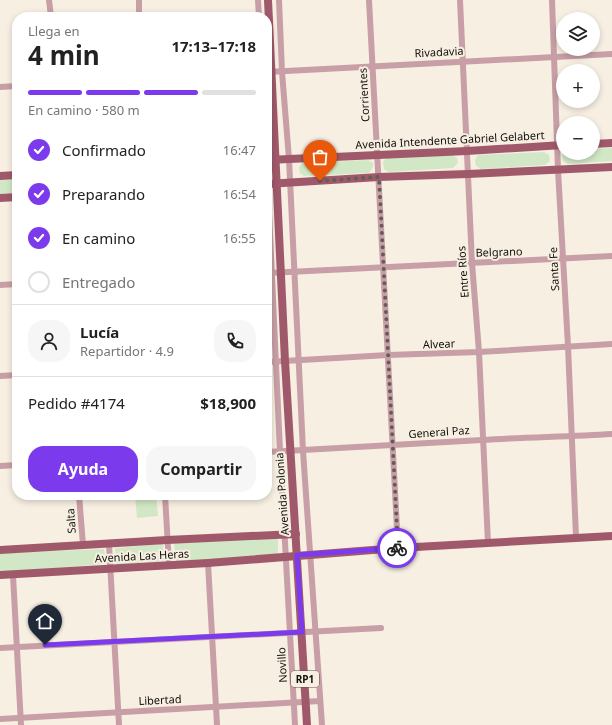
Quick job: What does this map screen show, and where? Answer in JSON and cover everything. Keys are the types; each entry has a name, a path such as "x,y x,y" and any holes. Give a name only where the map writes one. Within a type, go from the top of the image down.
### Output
{"main road":[{"name":"Avenida Polonia","path":"268,0 268,12"},
{"name":"Avenida Polonia","path":"272,110 276,160 272,176"},
{"path":"600,144 612,143"},
{"name":"Avenida Intendente Gabriel Gelabert","path":"272,160 467,152 556,145"},
{"path":"272,184 379,177 612,167"},
{"path":"0,176 12,175"},
{"path":"0,198 12,197"},
{"name":"Avenida Polonia","path":"272,200 281,273 281,361 290,451 297,555"},
{"name":"Avenida Las Heras","path":"0,550 296,534"},
{"name":"Avenida Las Heras","path":"0,575 208,563 398,548 612,536"},
{"name":"RP1","path":"297,555 307,725"}],"street":[{"path":"49,0 50,12"},
{"path":"139,0 139,12"},
{"path":"258,0 259,12"},
{"path":"279,0 282,72 289,159 303,451 322,725"},
{"name":"Corrientes","path":"369,0 398,548"},
{"name":"Entre Ríos","path":"460,0 472,263 479,352 488,543"},
{"name":"Santa Fe","path":"552,0 558,116"},
{"name":"Rivadavia","path":"272,72 612,54"},
{"path":"0,88 12,87"},
{"name":"Santa Fe","path":"559,160 558,170 568,346 576,537"},
{"name":"Belgrano","path":"272,273 612,256"},
{"path":"0,285 12,284"},
{"name":"Avenida Polonia","path":"272,295 281,361 280,451 286,556"},
{"name":"Alvear","path":"272,362 612,344"},
{"path":"0,376 12,375"},
{"name":"General Paz","path":"272,452 612,434"},
{"path":"0,466 12,465"},
{"name":"Salta","path":"79,500 82,546"},
{"path":"165,500 169,565"},
{"path":"110,544 119,725"},
{"name":"Novillo","path":"286,556 295,725"},
{"path":"208,563 217,725"},
{"path":"13,574 21,725"},
{"path":"0,648 381,628"},
{"name":"Libertad","path":"0,719 320,701"}],"green space":[{"path":"612,148 612,161 568,164 563,161 600,160 600,149"},
{"path":"544,152 549,155 550,161 545,165 481,169 476,166 475,160 478,155"},
{"path":"452,155 457,158 458,163 453,168 389,172 384,169 383,162 386,158"},
{"path":"368,160 373,163 373,167 369,173 304,176 300,173 299,167 302,163"},
{"path":"12,179 12,193 0,194 0,180"},
{"path":"135,500 156,500 158,516 137,518"},
{"path":"278,538 278,555 176,562 174,542"},
{"path":"163,544 164,561 116,565 115,548"},
{"path":"104,549 106,564 0,572 0,553"}],"way so far":[{"path":"320,181 379,177 397,548"}],"route":[{"path":"45,645 302,632 297,555 397,548"}]}
